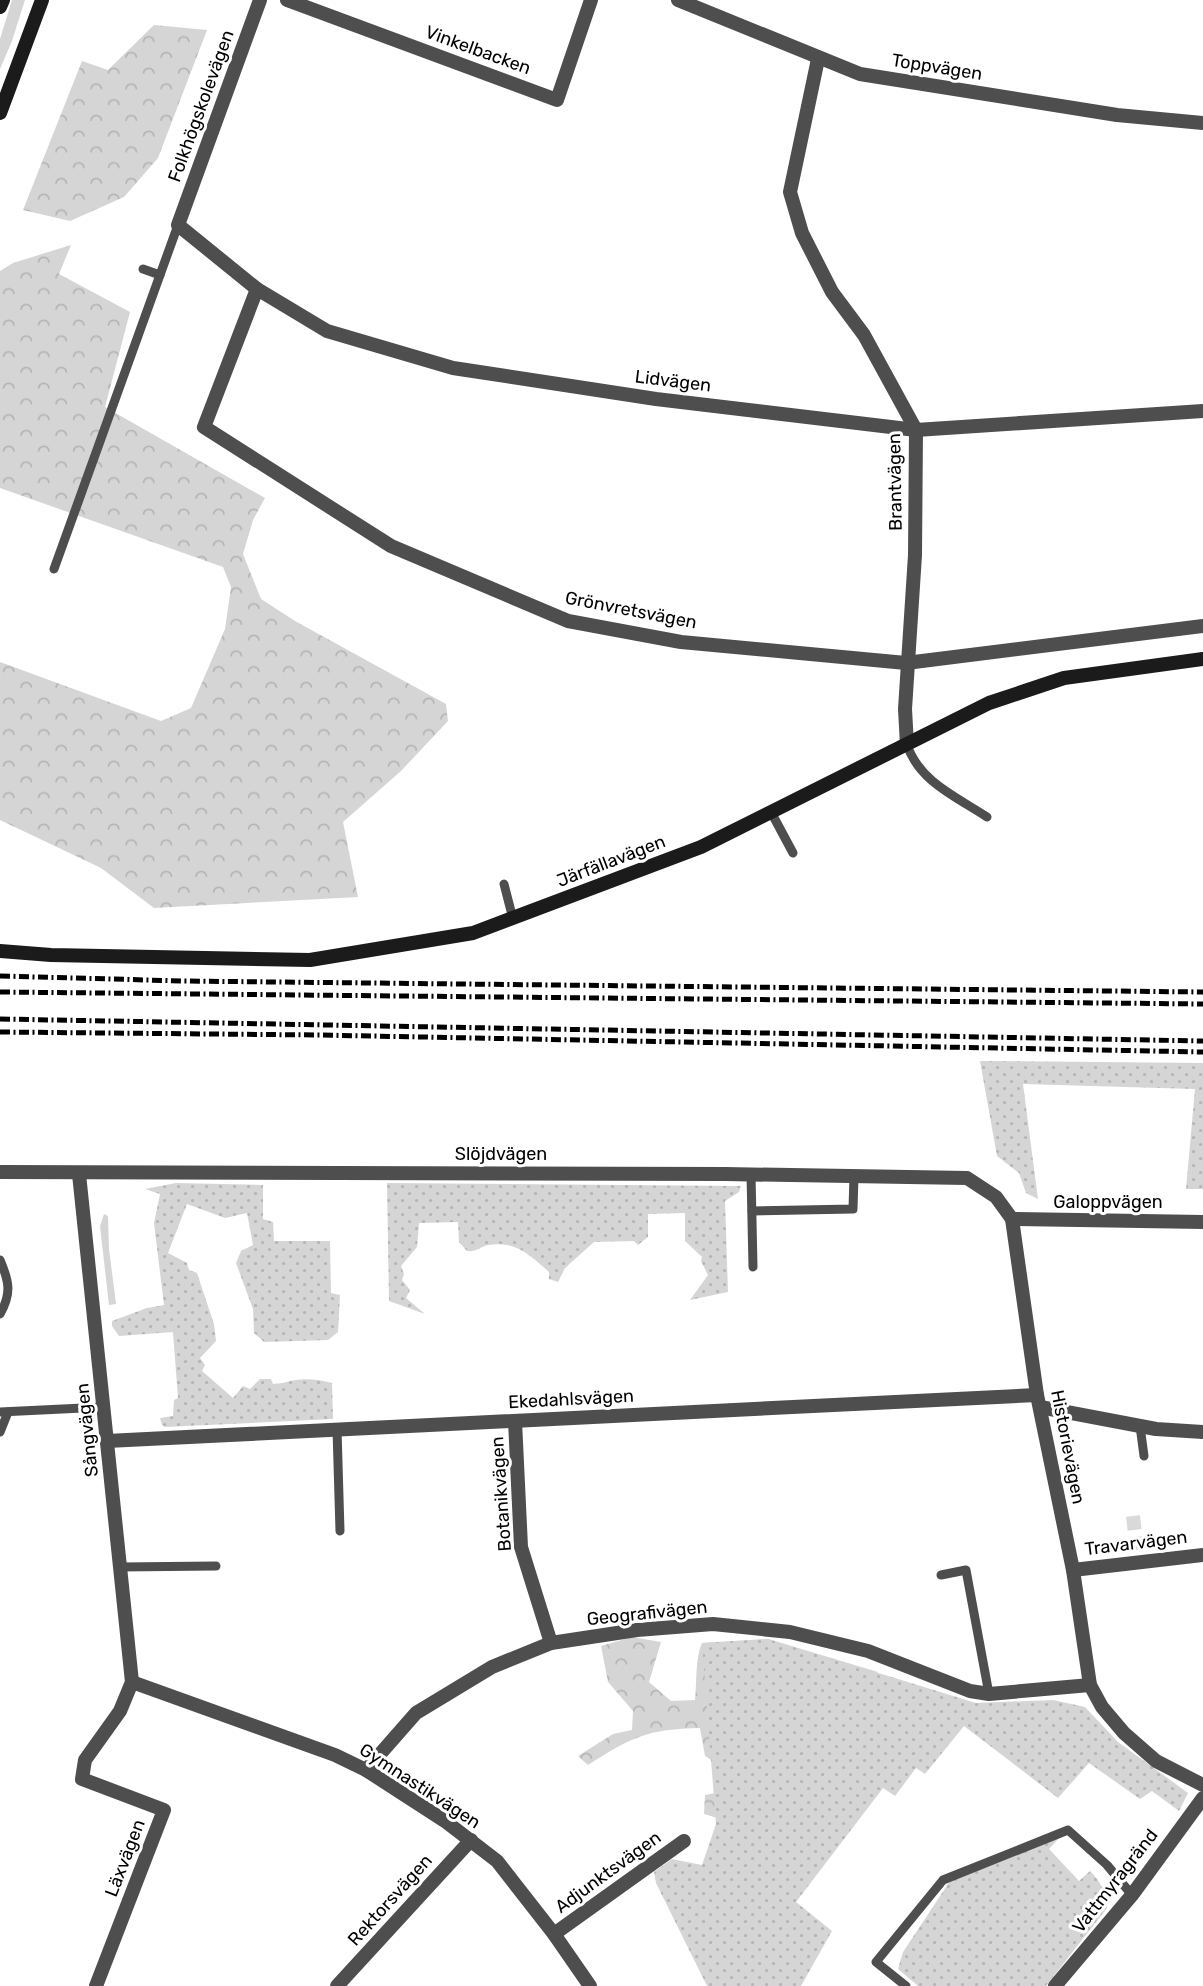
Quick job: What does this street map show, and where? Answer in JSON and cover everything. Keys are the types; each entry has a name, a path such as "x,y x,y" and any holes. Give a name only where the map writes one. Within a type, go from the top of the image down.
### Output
{"street":[{"path":"0,7 3,0"},
{"path":"0,113 42,0"},
{"name":"Folkhögskolevägen","path":"178,225 260,0"},
{"name":"Vinkelbacken","path":"287,0 557,100 591,0"},
{"name":"Toppvägen","path":"678,0 860,74 1117,115 1203,122"},
{"name":"Brantvägen","path":"818,59 790,192 802,233 832,292 864,335 916,430 915,555 906,663 907,744"},
{"name":"Lidvägen","path":"178,225 257,289 327,331 453,368 656,399 916,430 1203,411"},
{"name":"Grönvretsvägen","path":"257,289 204,427 391,546 568,621 681,642 906,663 1203,626"},
{"name":"Järfällavägen","path":"0,951 51,955 310,960 473,933 701,847 989,703 1064,678 1203,659"},
{"name":"Slöjdvägen","path":"0,1172 751,1174 967,1178 996,1197"},
{"name":"Sångvägen","path":"79,1174 132,1682"},
{"name":"Historievägen","path":"996,1197 1012,1219 1039,1401 1073,1570 1090,1685 1102,1707 1124,1733 1156,1761 1203,1785"},
{"name":"Galoppvägen","path":"1012,1219 1203,1222"},
{"name":"Ekedahlsvägen","path":"107,1441 515,1421 1039,1401 1140,1426 1203,1432"},
{"name":"Botanikvägen","path":"515,1421 521,1547 551,1643"},
{"name":"Travarvägen","path":"1073,1570 1203,1555"},
{"name":"Geografivägen","path":"366,1770 416,1713 492,1667 551,1643 637,1630 713,1625 790,1632 868,1651 971,1691 989,1694 1090,1685"},
{"name":"Gymnastikvägen","path":"132,1682 335,1755 366,1770 445,1821 498,1861 590,1986"},
{"name":"Läxvägen","path":"96,1986 164,1810 82,1779 85,1760 120,1711 132,1682"},
{"name":"Vattmyragränd","path":"1055,1986 1132,1895 1203,1798"},
{"name":"Rektorsvägen","path":"337,1986 471,1840"},
{"name":"Adjunktsvägen","path":"554,1934 684,1841"}],"lane":[{"path":"54,569 178,225"},
{"path":"143,268 160,275"},
{"name":"Brantvägen","path":"907,744 914,763 931,781 987,817"},
{"path":"771,812 793,853"},
{"path":"504,884 513,919"},
{"path":"751,1174 753,1268"},
{"path":"752,1211 853,1209 854,1176"},
{"path":"0,1261 9,1279 6,1303 0,1314"},
{"path":"0,1432 4,1412 104,1407"},
{"path":"1140,1426 1144,1456"},
{"path":"337,1429 340,1531"},
{"path":"120,1567 216,1566"},
{"path":"942,1575 966,1570 989,1694"},
{"path":"906,1986 876,1962 943,1880 1068,1830 1107,1865 1132,1895"}],"green space":[{"path":"12,0 25,0 0,69 0,39"},
{"path":"154,25 207,30 158,158 124,197 70,221 23,210 82,61 108,70"},
{"path":"71,245 59,274 130,312 105,407 265,498 253,520 243,554 261,599 295,621 446,704 448,721 401,771 343,822 358,897 154,908 101,868 0,820 0,662 161,721 191,708 225,629 231,587 223,567 0,488 0,271 13,263"},
{"path":"980,1061 1203,1063 1203,1189 1186,1189 1195,1089 1023,1084 1038,1199 1026,1193 1019,1173 997,1156"},
{"path":"176,1183 263,1185 263,1219 273,1222 274,1241 330,1241 331,1293 340,1295 338,1332 328,1340 264,1342 254,1333 253,1309 236,1263 241,1251 253,1245 247,1213 225,1218 187,1204 168,1253 187,1263 189,1270 197,1273 214,1324 216,1341 200,1358 205,1365 202,1371 233,1398 243,1386 250,1389 260,1379 271,1379 273,1384 305,1379 332,1383 333,1419 165,1427 162,1425 160,1418 173,1416 174,1400 178,1398 173,1332 119,1336 112,1326 112,1321 147,1308 164,1305 154,1223 160,1194 145,1189"},
{"path":"387,1183 741,1186 739,1192 725,1201 728,1292 690,1300 708,1275 701,1261 702,1257 685,1241 685,1213 648,1214 648,1237 638,1245 634,1241 594,1242 565,1268 558,1282 549,1279 549,1272 515,1247 498,1244 467,1251 459,1242 458,1222 419,1223 417,1247 401,1266 404,1274 402,1280 410,1290 406,1298 425,1314 389,1301"},
{"path":"104,1214 108,1216 116,1304 109,1305 100,1226"},
{"path":"632,1637 661,1642 649,1682 671,1701 695,1700 697,1663 702,1643 768,1639 878,1672 731,1822 704,1814 705,1795 727,1791 727,1770 705,1756 700,1728 666,1730 641,1736 588,1765 578,1756 613,1734 632,1730 633,1711 608,1682 601,1646"},
{"path":"768,1639 976,1703 1053,1700 1085,1707 1118,1742 1188,1793 1179,1811 1152,1791 1140,1799 1089,1763 1058,1798 964,1726 925,1774 916,1768 895,1796 883,1788 796,1902 832,1931 801,1986 707,1986 656,1883 654,1872 672,1859 702,1865 716,1824 702,1643"},
{"path":"1059,1838 1049,1849 1079,1881 1090,1871 1102,1888 1107,1908 1046,1986 918,1986 898,1969 903,1952 950,1881"}],"tunnel":[{"path":"1133,1516 1137,1550"}],"railway":[{"path":"0,976 184,981 1203,992"},
{"path":"0,992 1203,1004"},
{"path":"0,1019 1203,1041"},
{"path":"0,1032 318,1035 1203,1052"}]}
